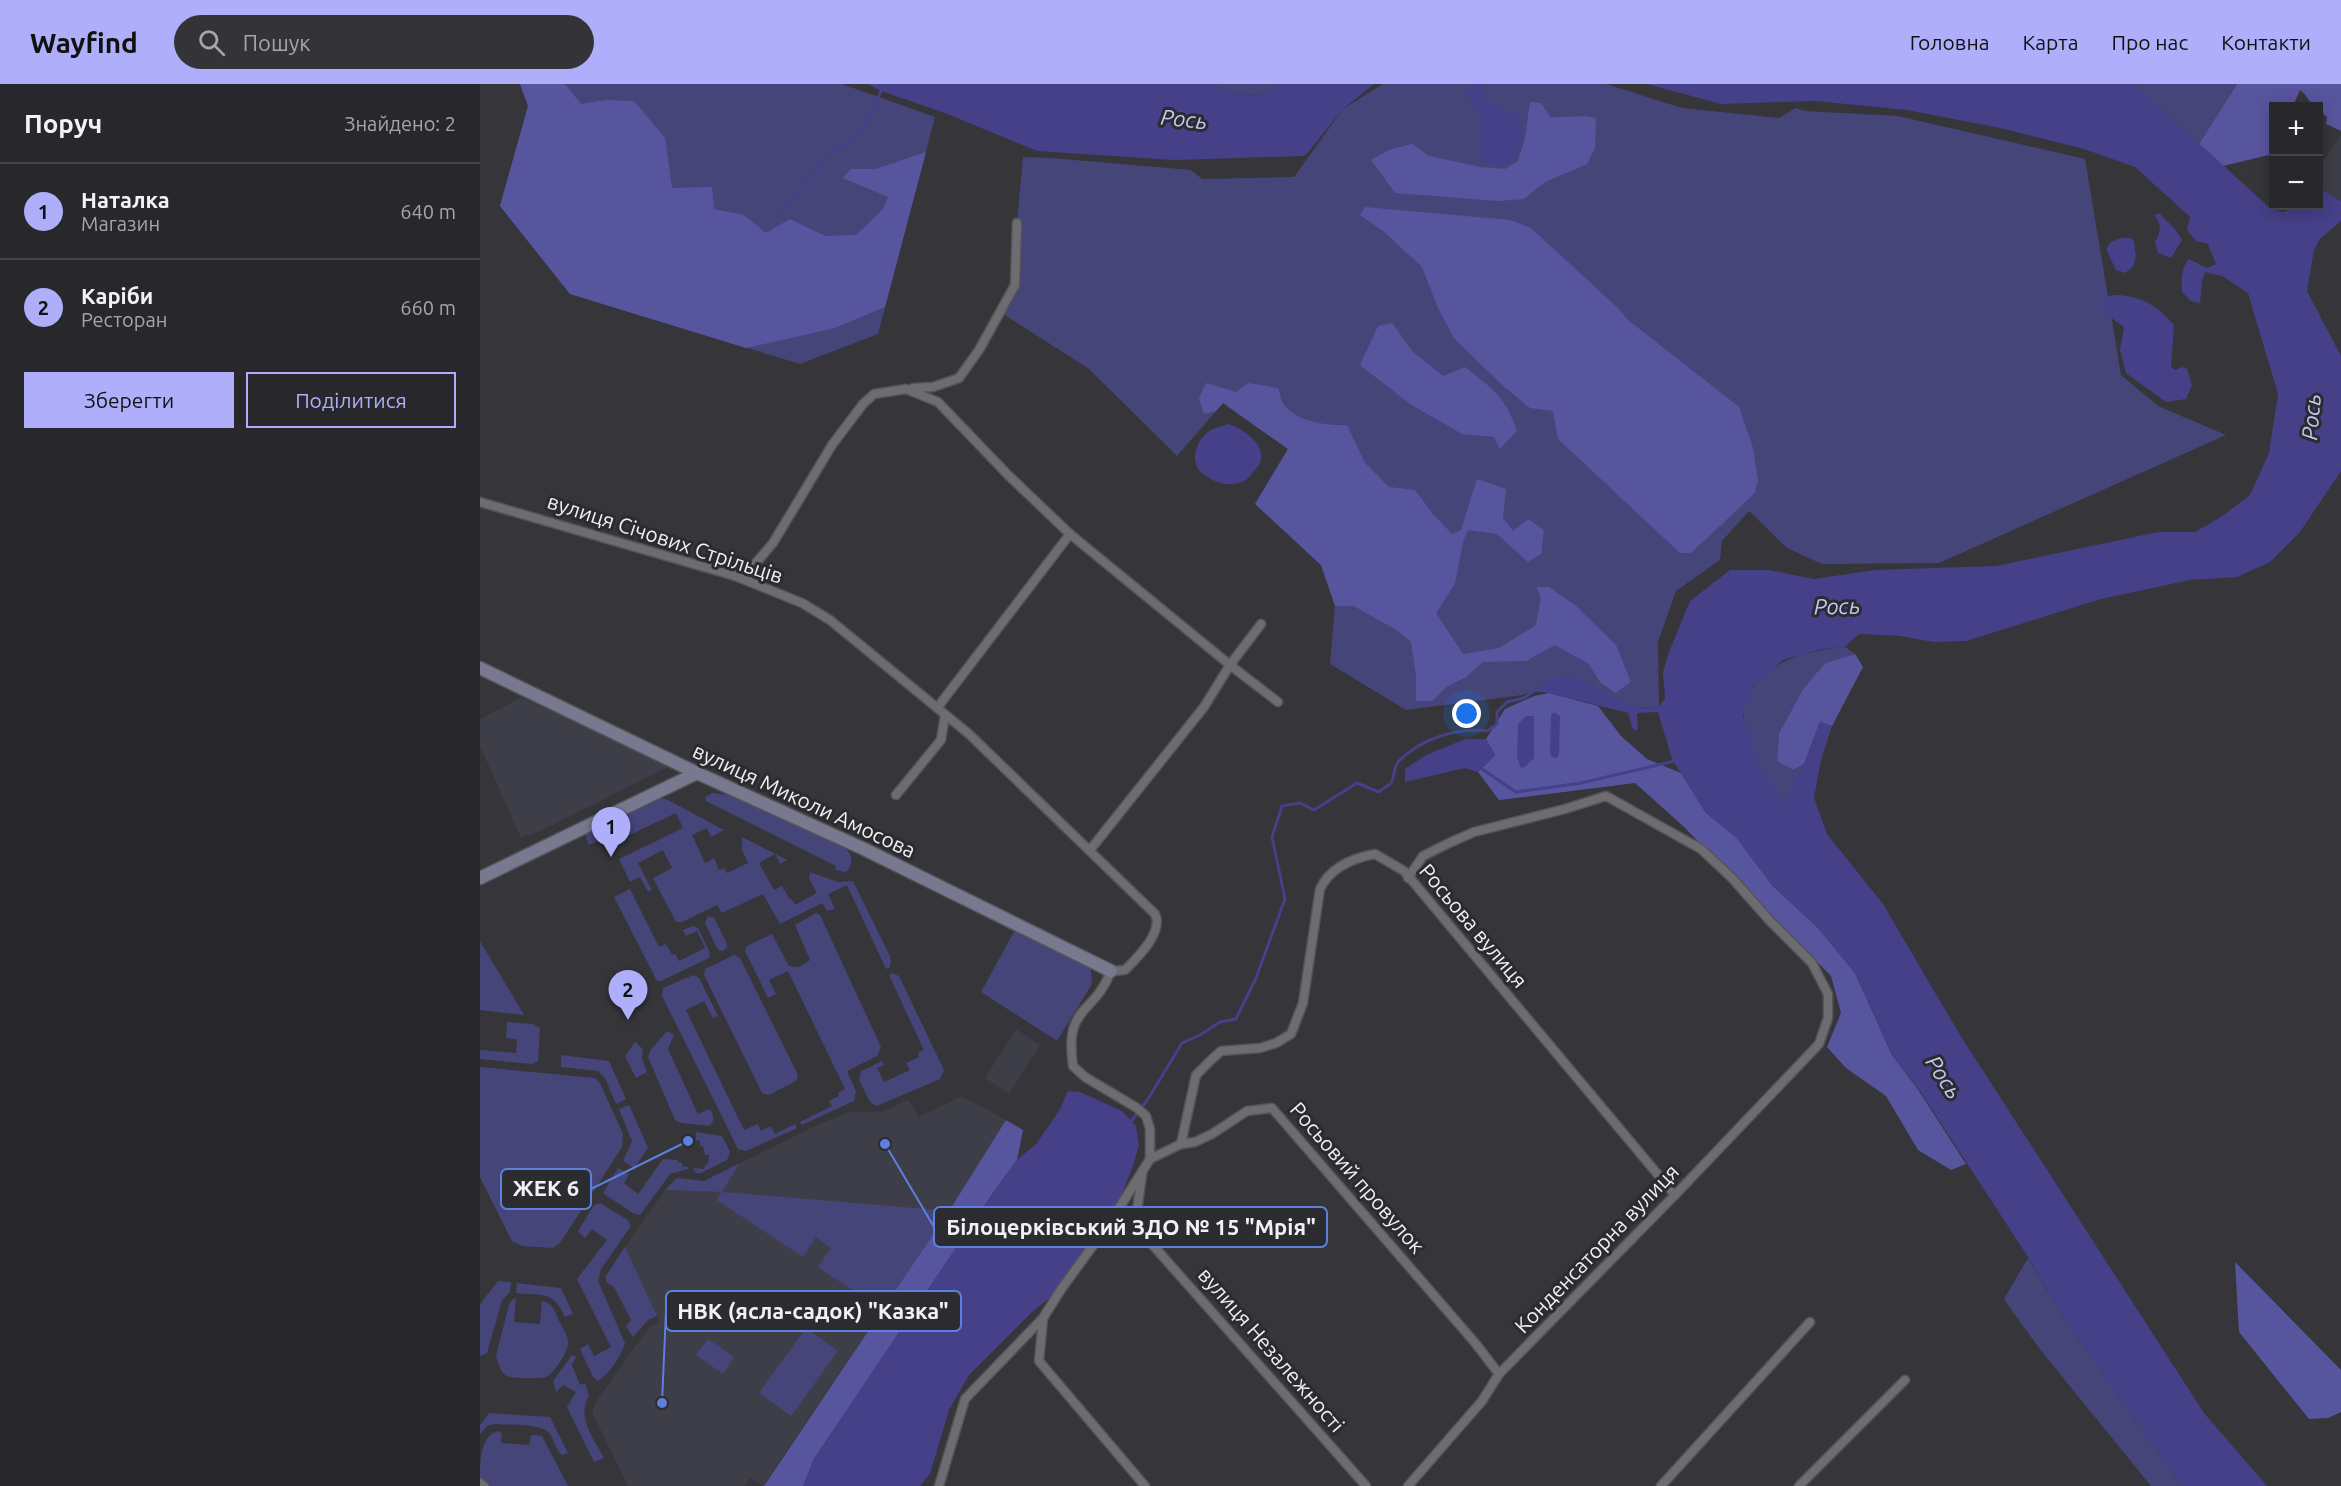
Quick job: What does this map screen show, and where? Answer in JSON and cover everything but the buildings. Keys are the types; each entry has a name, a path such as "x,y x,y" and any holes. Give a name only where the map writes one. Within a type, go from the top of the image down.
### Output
{"street":[{"path":"735,576 755,564 773,543 832,445 863,404 874,394 933,387 959,378 979,350 1015,285 1017,223"},
{"path":"906,389 938,402 1008,475 1070,534 1278,702"},
{"name":"вулиця Січових Стрільців","path":"480,502 735,576 802,603 830,620 969,734 1155,914 1158,926 1137,957 1125,970 1111,972"},
{"path":"937,708 1070,534"},
{"path":"1090,850 1204,707 1230,665 1262,624"},
{"name":"вулиця Миколи Амосова","path":"480,668 697,773 864,849 1111,972"},
{"path":"896,795 941,740 945,715"},
{"path":"480,878 697,773"},
{"name":"Конденсаторна вулиця","path":"1408,878 1423,856 1474,832 1606,796 1701,849 1732,878 1812,963 1828,994 1828,1018 1819,1044 1499,1374 1482,1401 1408,1486"},
{"name":"Росьова вулиця","path":"1181,1144 1196,1075 1221,1051 1260,1048 1276,1043 1291,1034 1303,1003 1320,890 1325,880 1344,864 1360,856 1376,854 1404,871 1675,1195"},
{"path":"941,1484 965,1399 1043,1318 1088,1254 1150,1158 1150,1129 1141,1111 1101,1088 1074,1066 1072,1034 1075,1020 1107,982 1111,972"},
{"name":"Росьовий провулок","path":"1150,1158 1181,1144 1195,1142 1212,1134 1247,1111 1272,1108 1476,1344 1499,1374"},
{"name":"вулиця Незалежності","path":"1142,1172 1136,1225 1366,1486"},
{"path":"1043,1318 1039,1362 1146,1486"},
{"path":"1660,1486 1810,1322"},
{"path":"1799,1486 1905,1380"},
{"path":"480,1483 484,1486"}],"shaded area":[{"path":"520,84 842,84 935,117 878,334 800,364 570,294 500,206 528,106"},
{"path":"520,84 565,84 581,104 606,100 634,101 665,138 672,188 712,187 714,209 744,215 766,233 790,219 825,236 856,235 883,209 888,197 843,178 851,169 876,169 926,152 885,307 835,328 746,348 570,294 500,206 528,106"},
{"path":"1216,84 1283,84 1256,96 1236,93 1217,87"},
{"path":"1383,84 1606,84 1682,108 1779,118 1796,108 1805,111 1898,116 2085,159 2121,375 2158,406 2226,435 1939,563 1822,564 1787,548 1749,511 1722,541 1720,560 1676,591 1658,642 1659,707 1633,707 1608,697 1581,681 1542,684 1523,695 1406,710 1330,664 1335,606 1321,565 1255,504 1288,449 1223,403 1177,456 1089,369 1000,312 1012,276 1023,157 1191,170 1202,179 1294,177 1343,109"},
{"path":"2134,84 2237,84 2199,144"},
{"path":"2237,84 2341,84 2341,131 2326,124 2327,117 2323,114 2323,102 2311,102 2300,90 2295,102 2269,102 2269,155 2223,166 2199,144"},
{"path":"1530,102 1541,103 1550,117 1596,118 1595,148 1587,164 1545,182 1524,199 1498,201 1395,193 1371,160 1389,150 1412,144 1429,156 1481,167 1505,169 1518,161 1525,138"},
{"path":"2341,134 2341,201 2323,190 2323,162"},
{"path":"1365,207 1510,220 1531,228 1628,320 1739,407 1753,448 1758,480 1755,493 1691,553 1680,553 1558,439 1553,411 1530,408 1502,385 1454,338 1438,308 1422,267 1383,231 1360,215"},
{"path":"1392,323 1413,352 1443,376 1465,367 1497,394 1508,410 1517,431 1500,449 1494,437 1462,434 1410,404 1360,365 1378,326"},
{"path":"1206,383 1236,392 1248,383 1278,388 1284,404 1297,416 1322,424 1347,425 1365,463 1389,487 1415,490 1452,534 1461,530 1477,479 1506,489 1503,518 1513,531 1528,519 1544,530 1541,554 1528,562 1497,534 1468,530 1463,542 1455,584 1436,613 1463,654 1499,648 1536,625 1541,597 1536,587 1549,587 1576,606 1616,645 1631,682 1615,693 1600,682 1589,664 1555,645 1526,661 1483,662 1466,677 1445,688 1432,701 1416,701 1416,676 1411,642 1398,631 1354,606 1335,606 1321,565 1255,504 1288,449 1223,403 1216,411 1204,414 1199,398"},
{"path":"1845,647 1855,654 1825,663 1803,689 1779,733 1777,761 1793,770 1804,764 1783,803 1764,776 1751,744 1744,720 1748,698 1756,683 1781,663 1812,652"},
{"path":"1855,654 1863,667 1832,726 1820,722 1804,764 1793,770 1777,761 1779,733 1803,689 1825,663"},
{"path":"1549,693 1598,706 1621,736 1647,759 1681,773 1706,813 1736,837 1772,885 1818,928 1855,973 1892,1055 1917,1088 1966,1164 1951,1170 1918,1150 1886,1096 1846,1068 1827,1047 1841,1013 1831,976 1682,825 1635,783 1499,800 1478,772 1495,755 1486,739 1505,709 1534,696"},
{"path":"521,698 602,733 668,767 540,831 521,838 480,746 480,719"},
{"path":"712,793 760,806 843,847 850,855 849,869 846,872 835,870 836,866 706,801 705,797"},
{"path":"659,798 666,799 724,830 711,837 707,828 692,835 705,863 714,858 719,870 724,868 727,873 748,863 742,850 742,837 787,860 780,864 775,854 759,863 774,890 782,886 795,905 817,893 809,879 810,872 838,882 853,881 890,956 889,968 886,969 847,885 828,894 835,909 827,911 822,903 780,924 763,894 722,913 717,905 682,922 676,922 653,878 672,868 663,850 638,863 652,890 648,892 640,877 630,882 619,859 683,828 676,813 621,839 619,836 609,841 607,837 589,845 586,838 587,833"},
{"path":"630,889 659,947 666,944 672,955 675,954 679,961 705,948 697,931 686,936 683,930 693,926 698,928 710,953 709,958 657,981 614,897"},
{"path":"816,913 820,915 881,1047 877,1056 847,1071 856,1091 854,1101 802,1125 800,1122 832,1106 829,1101 839,1096 838,1093 845,1089 788,971 769,980 776,994 768,998 745,951 747,946 772,934 789,966 799,967 810,960 795,925"},
{"path":"708,916 714,918 727,944 723,951 718,950 705,923"},
{"path":"1016,928 1085,963 1091,970 1092,984 1057,1041 981,992"},
{"path":"480,941 524,1015 480,1010"},
{"path":"734,955 740,958 798,1075 796,1081 769,1095 762,1093 704,975 705,969"},
{"path":"892,973 899,976 944,1070 940,1079 877,1106 870,1102 859,1080 861,1071 882,1061 884,1065 877,1068 884,1082 910,1070 906,1063 919,1057 918,1053 924,1050 889,975"},
{"path":"693,975 699,978 718,1016 713,1018 704,1001 686,1010 744,1130 758,1124 761,1131 771,1126 775,1134 795,1124 797,1128 746,1151 738,1149 662,996 663,988"},
{"path":"507,1022 533,1024 540,1028 538,1061 532,1064 480,1059 480,1050 516,1053 517,1039 506,1038"},
{"path":"1016,1029 1040,1045 1009,1094 985,1078"},
{"path":"667,1031 674,1035 668,1049 698,1114 710,1109 713,1120 710,1126 681,1123 675,1120 648,1057 650,1051"},
{"path":"635,1042 643,1049 642,1058 647,1072 636,1078 625,1056"},
{"path":"561,1055 609,1061 626,1099 616,1104 605,1078 598,1071 561,1067"},
{"path":"480,1067 595,1078 600,1083 623,1134 622,1147 560,1243 553,1248 522,1246 512,1241 480,1177"},
{"path":"962,1096 1006,1120 949,1211 763,1486 750,1477 745,1486 628,1486 592,1412 597,1400 635,1347 651,1326 659,1322 625,1247 665,1190 722,1192 740,1163 849,1112 882,1112 907,1100 919,1117"},
{"path":"629,1105 648,1148 634,1168 623,1161 632,1141 619,1109"},
{"path":"1006,1120 1023,1130 1017,1160 814,1459 803,1486 764,1486 949,1211"},
{"path":"696,1132 722,1136 730,1152 727,1160 701,1173 696,1173 693,1168 704,1169 708,1164 709,1155 705,1155 700,1141 696,1140"},
{"path":"663,1159 678,1160 682,1166 689,1167 670,1174 640,1215 604,1194 618,1168 629,1174 624,1183 638,1194"},
{"path":"740,1163 722,1192 949,1211 883,1311 818,1267 831,1248 816,1237 803,1257 717,1200 721,1192 665,1190 677,1178 704,1181"},
{"path":"600,1203 628,1220 631,1226 601,1269 598,1281 625,1343 614,1364 598,1381 593,1377 580,1349 588,1344 594,1356 611,1347 577,1279 607,1240 592,1229 585,1238 578,1231 594,1205"},
{"path":"625,1247 657,1316 648,1320 633,1337 626,1326 631,1320 614,1287 607,1283 605,1277"},
{"path":"2028,1258 2060,1312 2181,1486 2151,1486 2042,1352 2008,1305 2004,1299"},
{"path":"2235,1262 2341,1370 2341,1412 2328,1418 2309,1419 2239,1332"},
{"path":"498,1281 511,1282 510,1292 502,1300 487,1353 480,1356 480,1304"},
{"path":"517,1283 561,1288 573,1314 565,1317 556,1302 546,1296 516,1293"},
{"path":"516,1298 514,1322 540,1324 542,1301 546,1302 553,1308 567,1337 568,1346 564,1356 546,1377 508,1376 499,1366 496,1355 509,1305"},
{"path":"806,1328 838,1351 791,1416 759,1393"},
{"path":"708,1339 734,1357 723,1374 696,1355"},
{"path":"572,1355 576,1357 572,1365 580,1385 585,1383 589,1396 584,1412 585,1420 604,1458 594,1462 567,1407 576,1392 563,1385 556,1392 553,1381"},
{"path":"489,1413 550,1417 568,1453 562,1455 546,1430 533,1426 494,1424 487,1426 480,1434 480,1425"},
{"path":"499,1431 502,1434 501,1443 529,1445 531,1435 542,1436 568,1486 488,1486 480,1480 482,1450 488,1438"}],"water":[{"name":"Рось","path":"868,84 1216,84 1217,87 1236,93 1256,96 1283,84 1374,84 1343,109 1305,156 1174,160 1037,151"},
{"path":"1478,84 1483,85 1485,98 1521,116 1521,135 1516,159 1503,166 1484,164 1478,157 1482,132 1481,120 1467,98 1468,89"},
{"name":"Рось","path":"1647,84 2134,84 2269,207 2269,210 2283,212 2323,210 2323,190 2341,201 2341,221 2320,239 2314,250 2307,291 2341,356 2341,471 2300,532 2270,562 2237,577 2190,580 2101,599 1966,641 1934,642 1900,636 1859,634 1845,647 1822,649 1783,660 1753,686 1743,717 1763,773 1783,802 1804,764 1820,722 1832,726 1821,760 1814,798 1827,834 1883,904 1960,1035 2204,1413 2267,1486 2181,1486 2060,1312 2028,1257 1918,1088 1892,1055 1855,973 1818,928 1772,885 1736,837 1706,813 1672,759 1658,712 1637,713 1638,729 1635,731 1628,713 1533,691 1550,679 1569,677 1580,680 1630,705 1644,708 1659,707 1665,698 1663,672 1690,601 1730,570 1769,570 1814,579 1875,570 1996,566 2158,532 2195,532 2221,517 2250,495 2269,453 2278,394 2248,293 2222,276 2205,272 2200,303 2191,301 2182,292 2182,275 2189,259 2207,268 2216,264 2208,244 2196,241 2187,230 2190,217 2135,167 2084,149 2000,128 1907,110 1815,101 1721,104"},
{"path":"2159,213 2176,230 2182,240 2171,258 2158,253 2155,242 2160,228 2154,215"},
{"path":"2121,238 2130,238 2134,241 2136,256 2133,267 2125,273 2116,270 2106,249 2111,242"},
{"path":"2119,295 2136,298 2150,304 2174,325 2171,367 2175,370 2182,367 2187,369 2192,385 2186,399 2166,402 2126,373 2120,350 2124,327 2103,312 2104,296"},
{"path":"1229,424 1253,439 1261,456 1260,463 1251,475 1241,483 1234,484 1220,483 1207,477 1198,468 1195,456 1198,444 1206,434"},
{"path":"1554,712 1560,716 1557,758 1552,757 1550,753 1551,715"},
{"path":"1526,716 1534,716 1534,758 1521,768 1517,757 1518,724"},
{"path":"1465,739 1486,739 1495,755 1478,772 1465,768 1405,782 1405,769 1426,755"},
{"path":"1068,1091 1080,1092 1122,1111 1136,1126 1139,1145 1111,1221 1062,1288 1031,1313 969,1375 949,1410 930,1474 920,1486 803,1486 814,1459 995,1190 1017,1160 1036,1144 1059,1111"}],"waterway":[{"path":"778,214 828,156 856,138 868,122 881,91 888,84"},
{"path":"1130,1123 1148,1099 1182,1043 1220,1022 1236,1019 1256,978 1285,899 1272,837 1282,806 1300,803 1314,810 1357,783 1379,792 1391,783 1399,761 1418,746 1452,733 1487,731 1497,724 1497,712 1507,702 1524,698 1535,690"},
{"path":"1479,767 1516,792 1581,783 1675,761"}],"place":[{"name":"Наталка","path":"611,857"},
{"name":"Каріби","path":"628,1020"},
{"name":"ЖЕК 6","path":"688,1141"},
{"name":"Білоцерківський ЗДО № 15 \"Мрія\"","path":"885,1144"},
{"name":"НВК (ясла-садок) \"Казка\"","path":"662,1403"}]}
